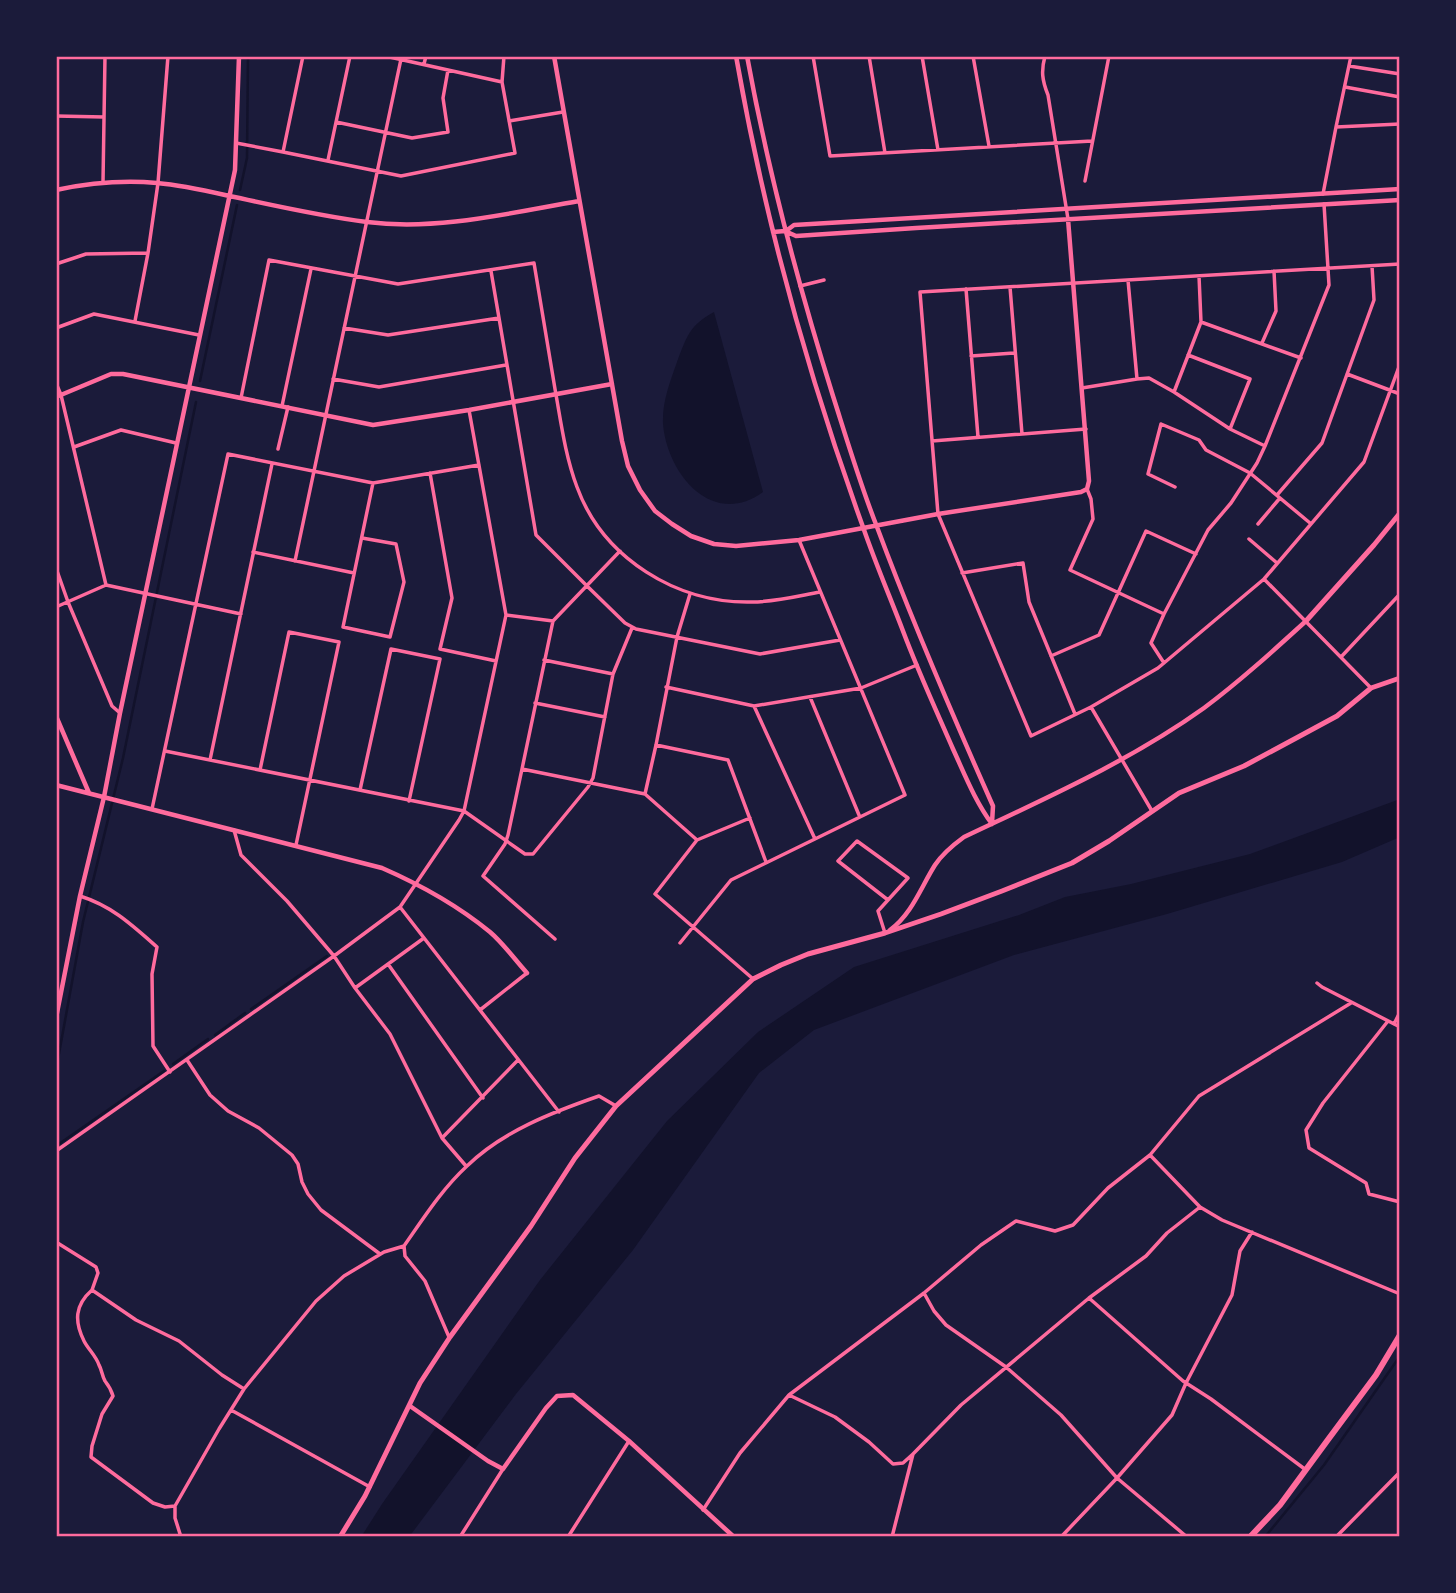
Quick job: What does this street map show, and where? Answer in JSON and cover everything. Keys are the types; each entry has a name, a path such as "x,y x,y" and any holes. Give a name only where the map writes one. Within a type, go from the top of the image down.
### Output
{"main road":[{"path":"1306,621 1400,513"},
{"path":"340,1537 370,1487 420,1383 531,1226 575,1158 616,1106 753,979 808,954 885,933 1072,863 1179,793 1244,765 1337,716 1371,688 1400,678"},
{"path":"1250,1537 1280,1505 1306,1470 1376,1375 1400,1335"}],"street":[{"path":"103,182 105,56"},
{"path":"135,321 158,183 168,56"},
{"path":"56,1018 235,165 239,56"},
{"path":"284,152 303,56"},
{"path":"328,160 349,56"},
{"path":"385,56 502,82"},
{"path":"424,64 426,56"},
{"path":"236,143 401,176 515,153 502,82 504,56"},
{"path":"554,56 628,466 655,511 691,536 714,544 761,545 1087,489"},
{"path":"736,56 748,124 773,232 810,367 863,528 916,665 979,807 992,824"},
{"path":"747,56 785,231 811,325 876,526 929,660 993,806 992,824"},
{"path":"813,56 830,156 1092,141"},
{"path":"869,56 885,153"},
{"path":"922,56 938,150"},
{"path":"973,56 989,146"},
{"path":"1045,56 1042,79 1048,95 1068,219 1086,429 1089,481 1087,489 1093,519 1070,570 1164,614"},
{"path":"1085,181 1109,56"},
{"path":"1323,194 1351,56"},
{"path":"295,561 401,60"},
{"path":"1349,66 1400,74"},
{"path":"336,122 412,138 448,132 443,98 448,70"},
{"path":"1345,87 1400,97"},
{"path":"509,121 563,111"},
{"path":"56,116 104,117"},
{"path":"1336,127 1400,124"},
{"path":"56,190 103,182 158,183 387,224 443,223 579,201"},
{"path":"773,232 785,231 794,225 1400,189"},
{"path":"785,231 796,236 1400,200"},
{"path":"1164,663 1151,643 1208,530 1231,503 1265,446 1329,285 1324,204"},
{"path":"56,264 86,254 148,253"},
{"path":"241,398 268,260 398,284 534,263 565,448 584,505 598,526 620,551 645,572 690,594 728,601 753,602 820,592"},
{"path":"1400,264 920,292 938,514 1031,736 1091,707 1164,663 1264,579 1364,462 1400,364"},
{"path":"1258,524 1322,443 1374,300 1372,266"},
{"path":"278,449 311,268"},
{"path":"491,271 536,535 632,628 760,654 840,640"},
{"path":"1262,343 1276,311 1274,271"},
{"path":"1174,392 1200,322 1199,276"},
{"path":"800,286 824,280"},
{"path":"1128,280 1136,379"},
{"path":"1010,287 1022,434"},
{"path":"966,289 978,437"},
{"path":"56,328 94,314 199,335"},
{"path":"344,328 388,335 499,318"},
{"path":"1200,322 1301,358"},
{"path":"971,356 1015,353"},
{"path":"1188,355 1250,379 1230,429"},
{"path":"333,379 379,387 507,365"},
{"path":"58,396 111,374 123,374 380,425 612,384"},
{"path":"1348,374 1400,394"},
{"path":"1082,388 1149,378 1230,429 1265,446"},
{"path":"56,383 106,585"},
{"path":"56,1151 400,907 464,811 506,615 469,410"},
{"path":"1175,487 1148,474 1161,424 1199,440 1206,450 1250,473 1310,523"},
{"path":"932,441 1086,429"},
{"path":"74,447 121,430 176,443"},
{"path":"152,810 228,454 373,483 479,465"},
{"path":"210,760 272,463"},
{"path":"430,473 452,598 440,649 496,661"},
{"path":"362,538 397,544 404,582 390,637 343,627 373,483"},
{"path":"1051,656 1098,635 1146,531 1196,554"},
{"path":"1249,539 1277,563"},
{"path":"680,943 731,880 905,795 799,540"},
{"path":"555,939 483,876 506,840 553,621 620,551"},
{"path":"253,552 354,573"},
{"path":"962,573 1023,563 1029,602 1075,714"},
{"path":"56,568 112,706 120,713"},
{"path":"1264,579 1371,688"},
{"path":"56,607 106,585 241,614"},
{"path":"645,794 677,638 690,594"},
{"path":"1341,657 1400,594"},
{"path":"506,615 553,621"},
{"path":"888,900 838,861 857,841 908,878 888,900 878,911 885,933 905,917 936,863 951,846 964,837 1122,759 1166,733 1240,680 1306,621"},
{"path":"165,751 464,811 525,854 533,854 591,783 613,674 632,628"},
{"path":"260,770 289,632 339,642 296,845"},
{"path":"360,790 391,649 440,659 409,801"},
{"path":"544,660 613,674"},
{"path":"666,687 754,706 861,688 916,665"},
{"path":"810,697 859,816"},
{"path":"535,703 605,717"},
{"path":"754,706 815,839"},
{"path":"1091,707 1152,811"},
{"path":"56,716 89,794"},
{"path":"656,745 728,760 766,862"},
{"path":"522,769 645,794 697,840"},
{"path":"56,785 382,868 417,883 451,903 492,934 527,973 480,1010"},
{"path":"750,818 697,840 655,894 753,979"},
{"path":"234,830 241,855 287,901 334,956 390,1034 442,1138 466,1166"},
{"path":"80,896 97,901 116,912 157,947 152,974 153,1046 170,1072"},
{"path":"400,907 559,1112"},
{"path":"355,988 424,938"},
{"path":"388,964 482,1098"},
{"path":"1317,982 1351,1003 1400,1027"},
{"path":"703,1510 740,1452 789,1395 924,1293 981,1245 1016,1222 1055,1231 1073,1225 1108,1188 1150,1155 1199,1096 1351,1003"},
{"path":"1394,1024 1400,1012"},
{"path":"1388,1021 1323,1103 1306,1130 1309,1148 1366,1183 1369,1194 1400,1202"},
{"path":"187,1059 210,1095 228,1111 259,1128 292,1155 298,1164 307,1194 321,1210 380,1254"},
{"path":"442,1138 518,1060"},
{"path":"180,1537 175,1506 244,1389 316,1301 344,1276 380,1254 404,1246 446,1188 466,1166 524,1126 599,1096 616,1106"},
{"path":"1150,1155 1200,1207 1222,1220 1400,1294"},
{"path":"789,1395 835,1417 893,1464 902,1463 961,1405 1089,1298 1146,1256 1167,1233 1200,1207"},
{"path":"1061,1537 1172,1415 1232,1295 1240,1251 1252,1232"},
{"path":"56,1242 96,1267 97,1273 92,1290 80,1303 79,1326 84,1341 99,1364 113,1395 102,1414 91,1457 153,1503 165,1507 175,1506"},
{"path":"404,1246 405,1256 425,1281 450,1337"},
{"path":"92,1290 136,1320 179,1341 244,1389"},
{"path":"924,1293 946,1325 1006,1367 1061,1415 1117,1478 1187,1537"},
{"path":"1089,1298 1186,1383 1306,1470"},
{"path":"460,1537 503,1469 547,1408 557,1396 573,1395 629,1441 734,1537"},
{"path":"410,1406 503,1469"},
{"path":"231,1410 370,1487"},
{"path":"568,1537 629,1441"},
{"path":"892,1537 913,1454"},
{"path":"1336,1537 1400,1472"}],"shaded area":[{"path":"714,312 763,492 744,502 726,504 710,500 695,490 683,477 666,443 663,424 667,392 687,338 699,322"},
{"path":"1400,799 1400,837 1342,862 1167,914 1014,955 814,1030 759,1073 633,1250 516,1394 409,1537 361,1537 540,1280 667,1121 758,1032 854,967 1019,915 1065,897 1131,884 1250,854"}],"waterway":[{"path":"240,190 247,158 248,56"},
{"path":"200,381 237,205"},
{"path":"56,1070 83,922 123,758 196,402"},
{"path":"251,1009 327,956"},
{"path":"215,1035 245,1013"},
{"path":"173,1064 208,1039"},
{"path":"56,1146 164,1071"},
{"path":"1265,1537 1324,1465 1400,1356"}]}
